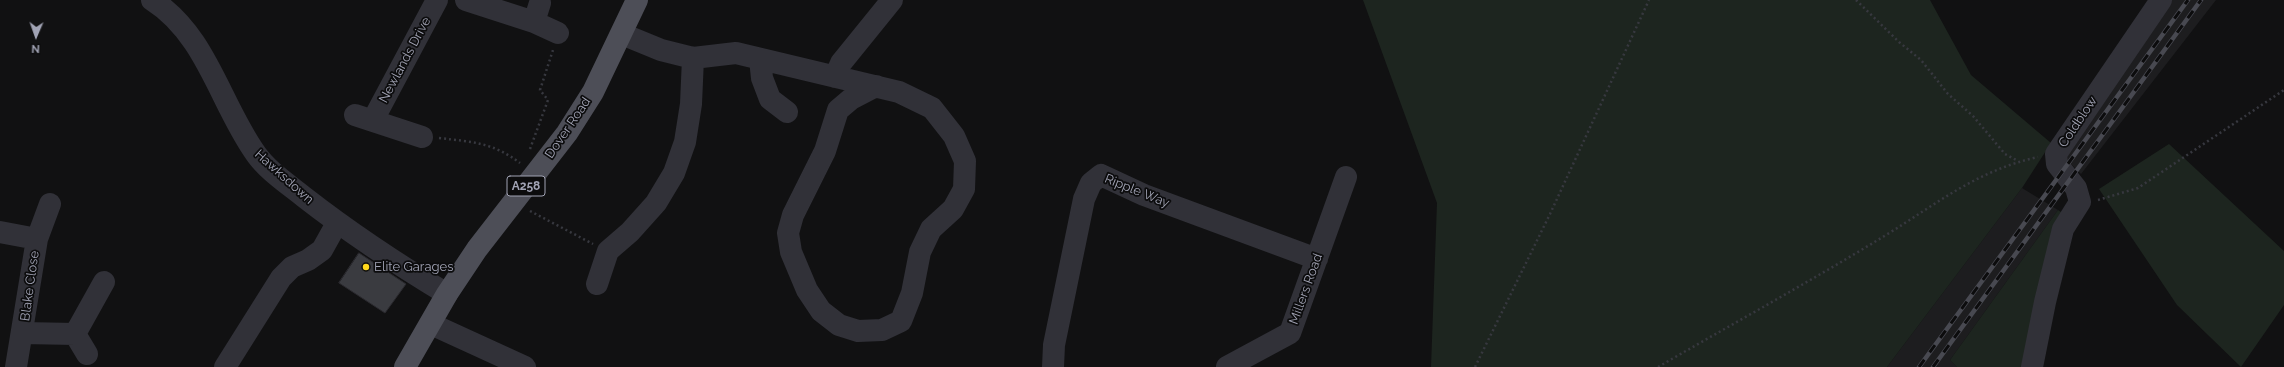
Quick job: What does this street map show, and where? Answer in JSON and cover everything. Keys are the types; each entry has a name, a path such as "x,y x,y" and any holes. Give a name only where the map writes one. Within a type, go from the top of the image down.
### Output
{"main road":[{"name":"Dover Road","path":"405,367 447,294 477,249 567,133 593,92 638,0"}],"street":[{"name":"Hawksdown","path":"152,0 164,8 191,40 211,68 240,130 257,156 286,183 337,223 406,270 447,294"},
{"name":"Newlands Drive","path":"422,137 364,118 437,0"},
{"path":"466,0 537,12 558,33"},
{"path":"829,75 841,63 892,0"},
{"name":"Coldblow","path":"2080,202 2076,188 2057,164 2056,154 2161,0"},
{"path":"622,34 661,50 693,58 736,53 876,86 899,92 932,108 954,136 965,161 964,189 953,209 931,229 920,252 912,293 901,321 882,330 858,331 839,325 821,311 807,290 790,252 788,233 793,215 825,151 838,110 829,75"},
{"path":"597,284 608,251 630,232 656,203 674,173 685,142 693,58"},
{"path":"760,59 762,78 770,99 786,112"},
{"path":"838,110 851,99 876,86"},
{"name":"Ripple Way","path":"1053,367 1054,345 1084,199 1091,183 1101,175 1144,195 1317,259"},
{"name":"Millers Road","path":"1227,367 1290,333 1346,177"},
{"path":"2032,367 2045,302 2063,230 2080,202"},
{"name":"Blake Close","path":"16,367 23,333 37,239 50,204"},
{"path":"225,367 281,278 292,267 308,260 322,250 337,223"},
{"name":"Blake Close","path":"0,232 37,239"},
{"path":"87,354 76,334 104,282"},
{"path":"431,324 525,367"},
{"name":"Blake Close","path":"23,333 76,334"}],"path":[{"path":"1475,367 1550,214 1649,0"},
{"path":"1856,0 1898,42 1921,60 1948,94 1973,116 2005,154 2018,161"},
{"path":"529,151 548,100 540,90 558,33"},
{"path":"2080,202 2088,199 2101,200 2138,188 2284,90"},
{"path":"422,137 477,142 503,150 523,166 526,159"},
{"path":"1658,367 1886,235 1962,185 1997,168 2018,161 2056,154"},
{"path":"513,202 608,251"}],"shaded area":[{"path":"1363,0 1930,0 1971,75 2051,143 2022,188 1887,367 1431,367 1437,203"},
{"path":"2172,0 2216,0 2081,174 2062,155"},
{"path":"2169,144 2284,251 2284,305 2241,367 2177,305 2099,189"},
{"path":"2022,188 2058,210 1950,360 1957,367 1887,367"},
{"path":"2058,210 2064,214 2026,367 1957,367 1950,360"}],"building":[{"name":"Elite Garages","path":"359,253 406,284 385,313 339,283"}],"railway":[{"path":"1919,367 2188,0"},
{"path":"1933,367 2201,0"}],"place":[{"name":"Elite Garages","path":"366,267"}]}
